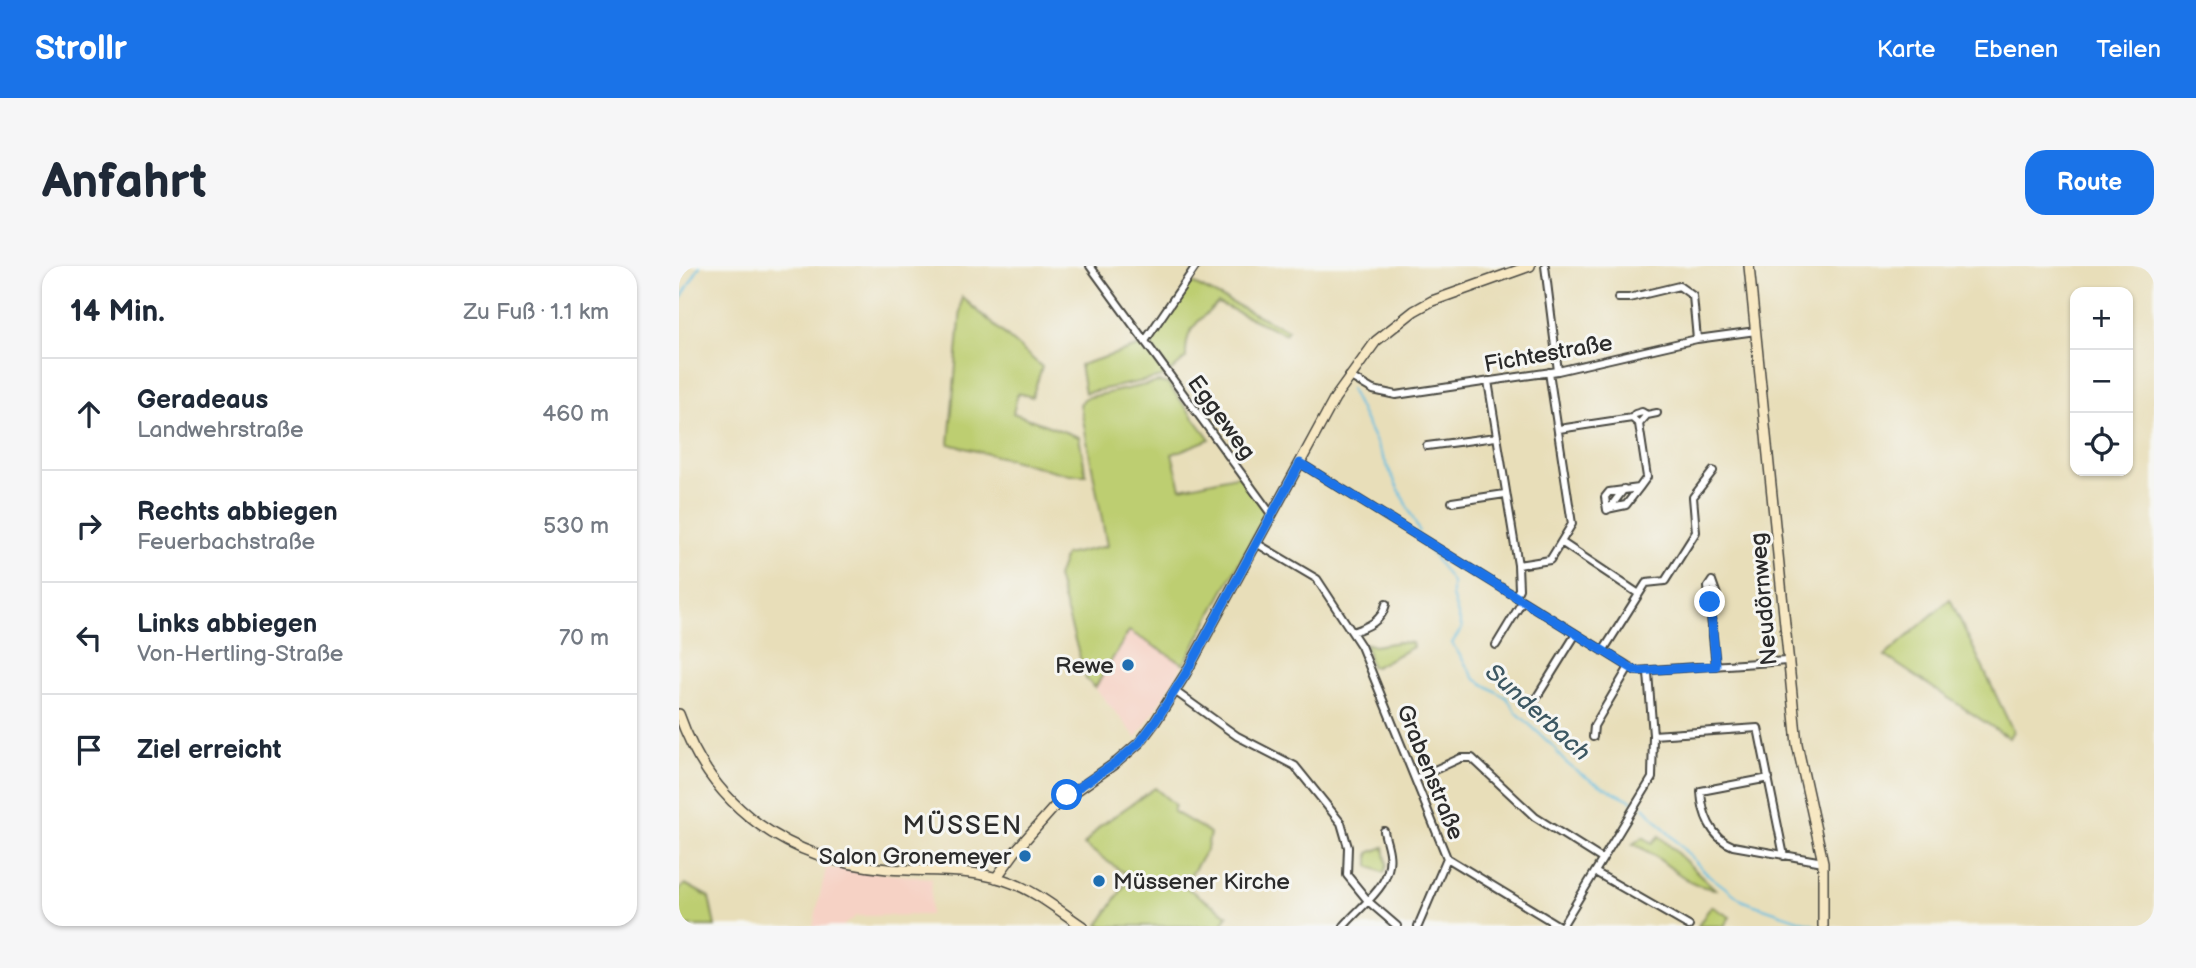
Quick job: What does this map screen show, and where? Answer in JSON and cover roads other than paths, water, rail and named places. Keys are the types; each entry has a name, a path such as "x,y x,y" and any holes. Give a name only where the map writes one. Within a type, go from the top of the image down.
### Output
{"street":[{"name":"Eggeweg","path":"1090,266 1271,514"},
{"path":"1145,341 1196,266"},
{"path":"996,878 1056,805 1140,742 1175,692 1349,376 1376,341 1414,311 1444,296 1530,266"},
{"path":"1545,266 1558,371"},
{"name":"Neudörnweg","path":"1749,266 1797,744 1823,862 1823,926"},
{"path":"1618,298 1629,298 1679,286 1693,296 1697,339"},
{"name":"Fichtestraße","path":"1349,376 1373,390 1396,395 1558,371 1697,339 1756,331"},
{"path":"1518,565 1550,560 1572,524 1549,372"},
{"path":"1488,381 1518,565 1519,589 1515,597"},
{"path":"1559,429 1632,418 1635,414 1657,413"},
{"path":"1639,424 1647,415"},
{"path":"1632,418 1639,424 1647,477 1629,502 1608,509 1605,497 1609,492 1639,488"},
{"path":"1427,446 1496,437"},
{"path":"1300,463 1629,667 1648,673 1787,661"},
{"path":"1603,651 1646,583 1665,581 1696,532 1693,497 1713,471"},
{"path":"1621,492 1629,502"},
{"path":"1452,502 1505,494"},
{"path":"1561,542 1639,594"},
{"name":"Grabenstraße","path":"1256,543 1317,579 1361,646 1417,778 1447,858 1419,926"},
{"path":"1496,645 1522,602"},
{"path":"1710,602 1716,666"},
{"path":"1352,632 1376,621 1384,613 1386,604"},
{"path":"1535,700 1576,634"},
{"path":"1593,737 1594,726 1629,667"},
{"path":"1447,858 1561,926 1649,787 1652,778 1653,736 1648,673"},
{"path":"1175,692 1237,736 1295,766 1341,823 1348,847 1347,875 1369,902 1397,926"},
{"path":"679,716 694,751 715,784 753,821 786,843 823,858 864,866 955,871 996,878 1030,891 1082,926"},
{"path":"1653,736 1756,727 1762,734 1784,856"},
{"path":"1417,778 1461,758 1472,758 1535,817 1602,859"},
{"path":"1769,778 1703,789 1701,794 1710,826 1725,843 1823,862"},
{"path":"1344,926 1369,902 1389,868 1384,831"},
{"path":"1595,872 1689,926"}],"waterway":[{"path":"679,302 700,266"},
{"name":"Sunderbach","path":"1350,389 1419,531"},
{"name":"Sunderbach","path":"1429,550 1452,582 1452,596 1462,628 1452,643 1475,679 1507,698 1516,712 1578,772 1633,801"},
{"name":"Sunderbach","path":"1644,807 1706,873 1743,901 1816,926"}],"place":[{"name":"Rewe","path":"1128,665"},
{"name":"Salon Gronemeyer","path":"1025,856"},
{"name":"Müssener Kirche","path":"1099,881"}],"district":[{"name":"MÜSSEN","path":"963,825"}]}
